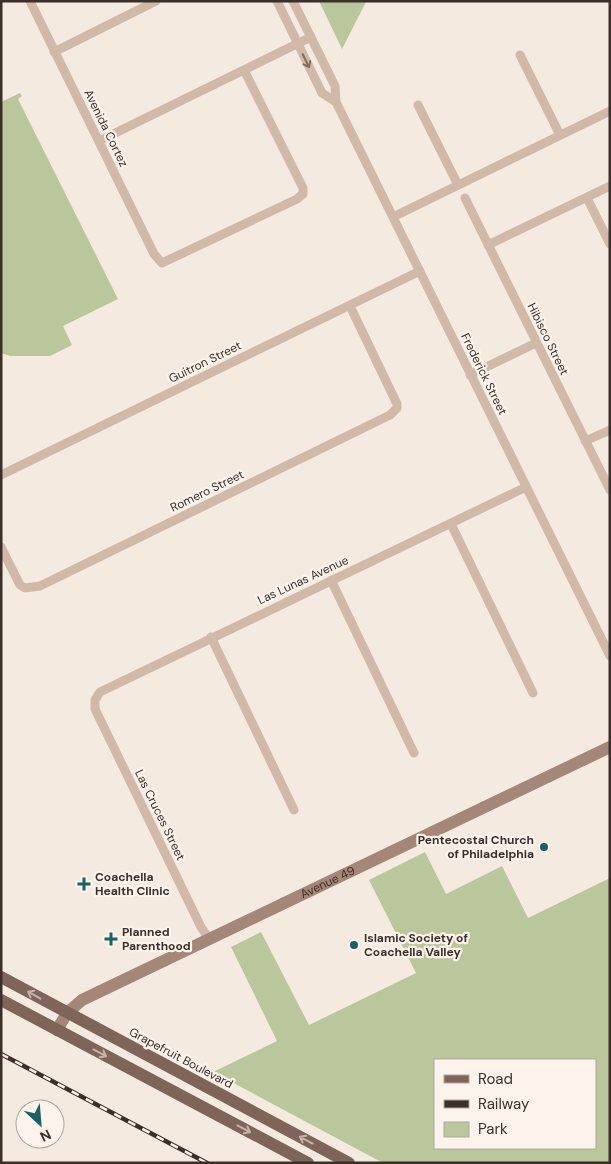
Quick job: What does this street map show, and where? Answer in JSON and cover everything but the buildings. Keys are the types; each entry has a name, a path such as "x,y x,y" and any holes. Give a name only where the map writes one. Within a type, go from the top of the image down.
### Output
{"main road":[{"name":"Grapefruit Boulevard","path":"1,977 349,1163"},
{"path":"1,1000 308,1163"}],"street":[{"name":"Avenida Cortez","path":"30,1 154,254 162,263 298,199 303,194 303,188 244,70"},
{"path":"54,52 156,1"},
{"name":"Frederick Street","path":"277,1 322,92 336,102"},
{"name":"Frederick Street","path":"293,1 335,86 336,102 610,656"},
{"path":"99,142 311,38"},
{"path":"520,55 560,135"},
{"path":"418,105 458,185"},
{"path":"393,218 610,110"},
{"path":"488,246 610,186"},
{"name":"Hibisco Street","path":"465,198 610,490"},
{"path":"587,198 610,244"},
{"name":"Guitron Street","path":"1,475 420,272"},
{"name":"Romero Street","path":"1,547 20,585 25,588 40,586 390,415 397,408 395,400 350,306"},
{"path":"470,375 536,343"},
{"path":"586,441 610,430"},
{"name":"Las Lunas Avenue","path":"95,700 100,692 108,687 526,487"},
{"path":"451,524 533,694"},
{"path":"331,580 414,753"},
{"path":"211,637 294,810"},
{"name":"Las Cruces Street","path":"95,700 95,709 98,717 201,927 209,939"},
{"name":"Avenue 49","path":"57,1030 67,1013 82,1000 610,747"}],"green space":[{"path":"319,1 366,2 342,49"},
{"path":"20,93 22,96 18,99 118,299 63,326 72,345 50,356 10,356 1,353 1,102"},
{"path":"425,852 446,894 502,866 528,918 610,878 610,1163 383,1163 213,1072 277,1041 231,947 261,932 309,1025 416,973 369,880"}],"railway":[{"path":"1,1054 207,1163"}],"place":[{"name":"Pentecostal Church of Philadelphia","path":"544,847"},
{"name":"Coachella Health Clinic","path":"84,884"},
{"name":"Planned Parenthood","path":"111,939"},
{"name":"Islamic Society of Coachella Valley","path":"354,945"}]}
